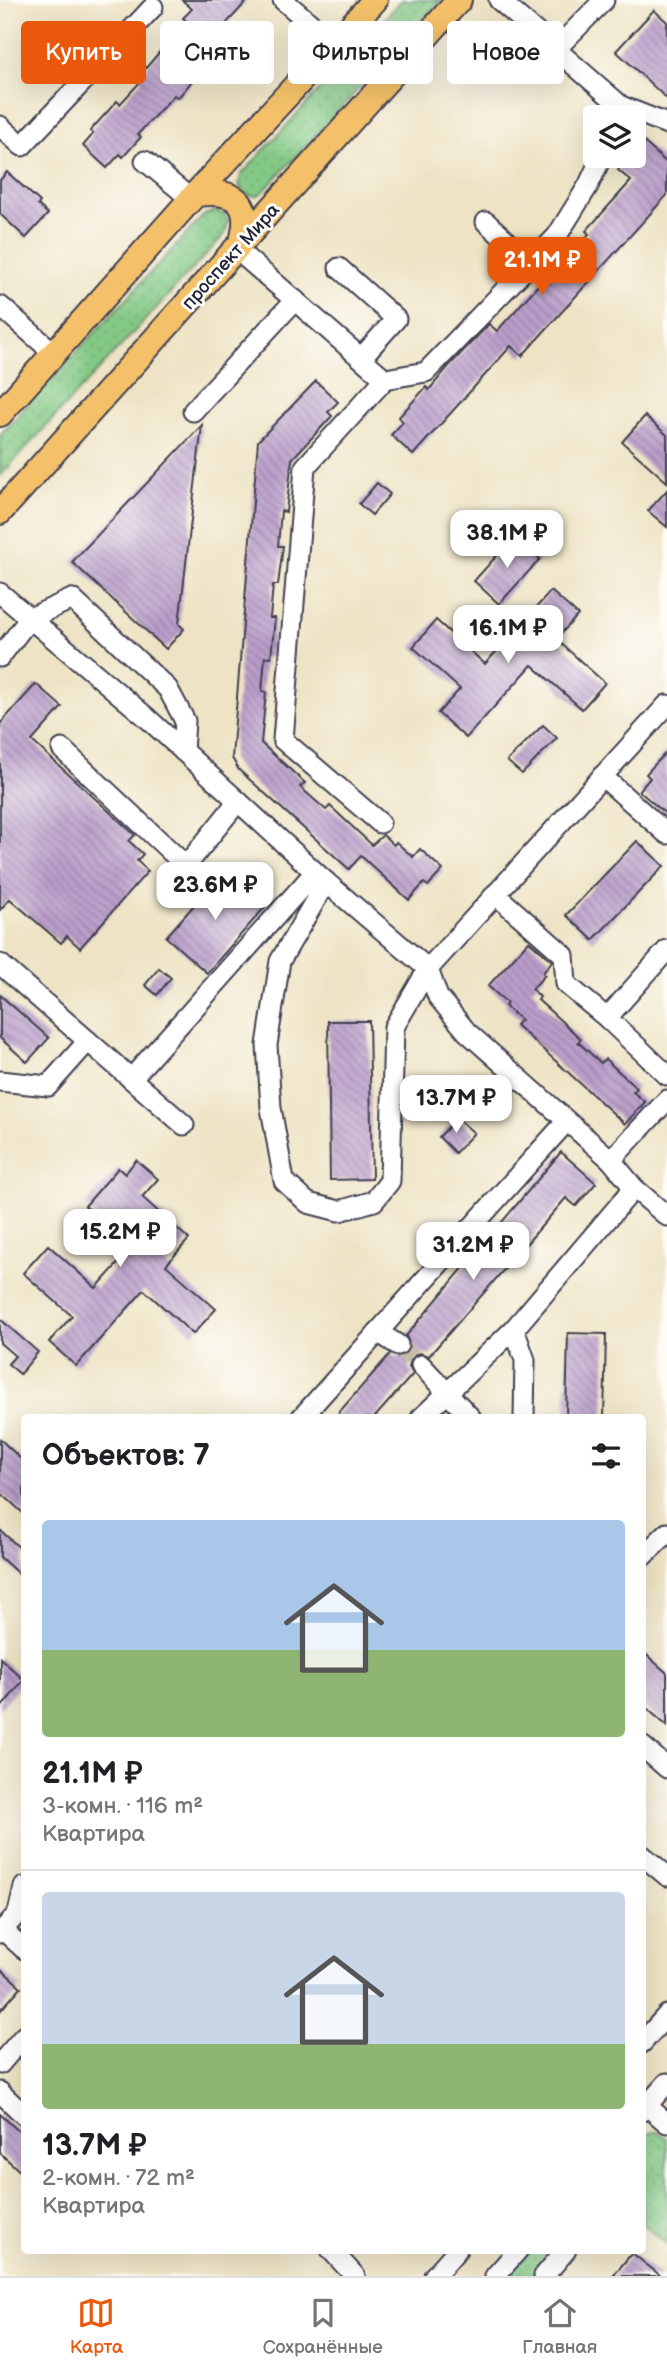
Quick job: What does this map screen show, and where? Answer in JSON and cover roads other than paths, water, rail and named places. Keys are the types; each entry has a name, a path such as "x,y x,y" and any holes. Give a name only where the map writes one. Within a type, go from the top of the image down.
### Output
{"main road":[{"path":"355,21 374,0"},
{"name":"проспект Мира","path":"0,512 459,0"},
{"path":"0,414 297,84"},
{"path":"194,196 220,192 236,200 245,215 246,228 239,245"}],"street":[{"path":"283,0 307,21"},
{"path":"499,0 523,21"},
{"path":"564,42 604,0"},
{"path":"0,127 22,146 153,7"},
{"path":"564,58 613,105"},
{"path":"646,118 667,124"},
{"path":"145,161 194,196"},
{"path":"380,823 283,740 304,467 385,379 426,372 557,236 596,168"},
{"path":"486,222 531,262"},
{"path":"239,245 295,300 385,379"},
{"path":"340,268 396,319 361,358"},
{"path":"193,411 295,300"},
{"path":"0,306 55,354"},
{"path":"0,593 428,969 438,997 467,1031 611,1160 634,1188 667,1216"},
{"path":"0,657 30,618 72,598 167,689 185,721 183,751"},
{"path":"321,877 280,961 267,1045 271,1108 284,1181 308,1203 339,1210 374,1201 390,1181 394,1027 428,969 667,705"},
{"path":"62,749 186,866 238,801"},
{"path":"602,776 667,834"},
{"path":"131,1079 321,877"},
{"path":"495,894 564,955 566,984 667,1074"},
{"path":"607,1018 667,950"},
{"path":"0,964 184,1125"},
{"path":"0,1081 48,1086 88,1041"},
{"path":"611,1160 667,1100"},
{"path":"305,1414 566,1122"},
{"path":"425,1414 514,1329 634,1188"},
{"path":"514,1329 525,1360 524,1414"},
{"path":"378,1332 398,1345"},
{"path":"421,1365 467,1414"},
{"path":"646,1553 667,1533"},
{"path":"646,1750 667,1768"},
{"path":"646,1858 667,1876"},
{"path":"21,1900 18,1913 1,1931 21,1947"},
{"path":"646,2039 667,2015"},
{"path":"0,2064 21,2040"},
{"path":"646,2107 667,2083"},
{"path":"0,2092 21,2112"},
{"path":"646,2109 667,2123"},
{"path":"335,2254 355,2276"},
{"path":"434,2276 453,2254"},
{"path":"495,2276 514,2254"},
{"path":"544,2276 563,2254"}],"tunnel":[{"path":"398,1345 421,1365"}]}
